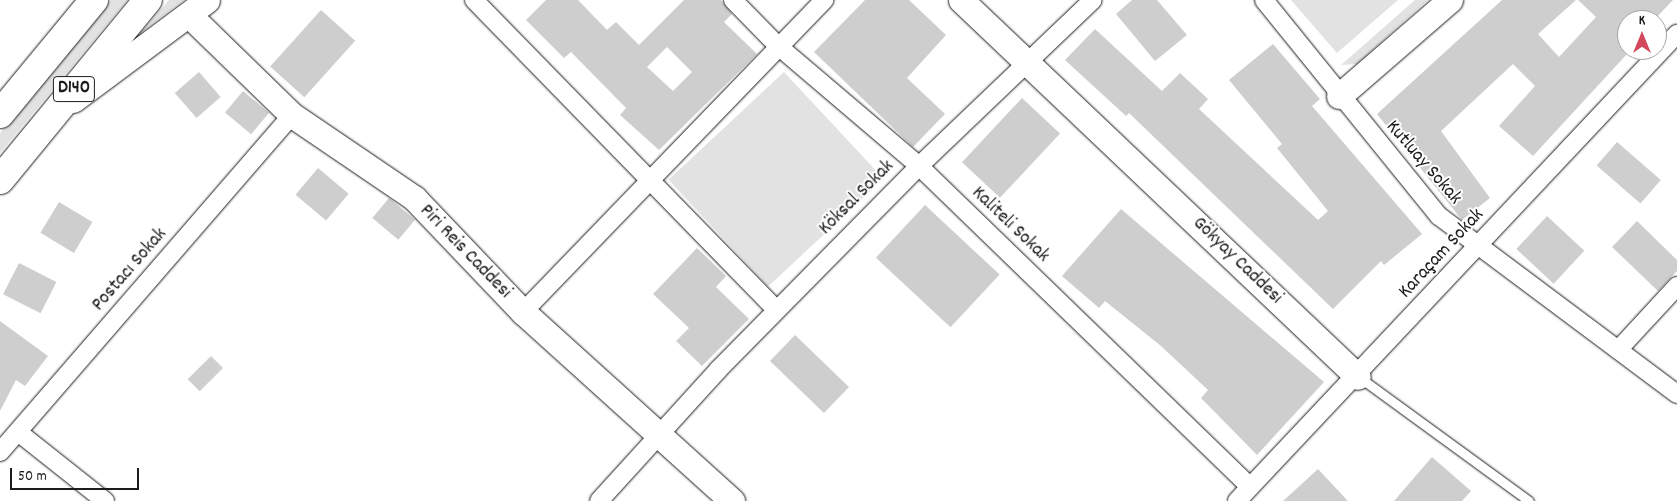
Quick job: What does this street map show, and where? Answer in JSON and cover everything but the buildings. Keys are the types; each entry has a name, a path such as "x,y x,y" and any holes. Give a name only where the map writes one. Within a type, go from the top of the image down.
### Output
{"highway":[{"name":"D140","path":"0,114 94,0"},
{"name":"D140","path":"0,180 148,0"}],"street":[{"path":"474,0 776,310"},
{"name":"Kaliteli Sokak","path":"733,0 778,45 919,166 1250,488"},
{"path":"523,312 648,178 824,0"},
{"name":"Gökyay Caddesi","path":"961,0 1358,377"},
{"name":"Köksal Sokak","path":"599,501 659,434 776,310 919,166 1093,0"},
{"name":"Kutluay Sokak","path":"1264,0 1339,96 1439,216 1476,248 1677,394"},
{"path":"1339,96 1450,0"},
{"path":"53,114 198,8"},
{"name":"Piri Reis Caddesi","path":"198,8 292,115 414,198 523,312 732,501"},
{"name":"Karaçam Sokak","path":"1237,501 1358,377 1677,34"},
{"name":"Postacı Sokak","path":"0,452 292,115"},
{"path":"1618,350 1677,286"},
{"path":"18,432 105,501"}],"lane":[{"name":"Gökyay Caddesi","path":"1358,377 1529,501"}],"shaded area":[{"path":"111,0 127,0 0,153 0,133"},
{"path":"169,0 184,0 140,33"},
{"path":"1291,0 1398,0 1337,53"},
{"path":"1415,0 1428,0 1357,64 1341,65"},
{"path":"784,72 884,179 768,287 668,180"}]}
